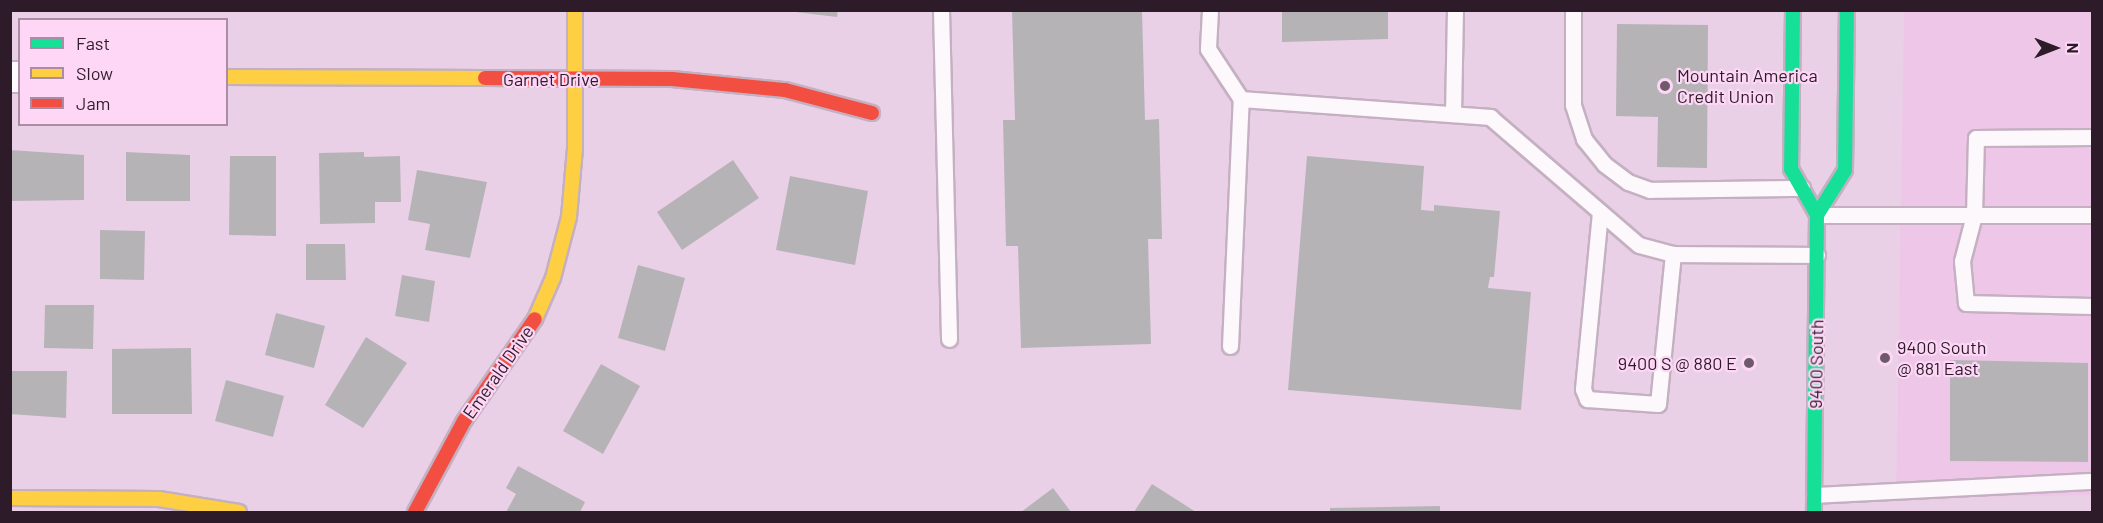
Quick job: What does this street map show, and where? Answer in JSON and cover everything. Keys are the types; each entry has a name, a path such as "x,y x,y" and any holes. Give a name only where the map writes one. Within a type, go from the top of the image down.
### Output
{"street":[{"name":"Emerald Drive","path":"415,513 464,420 529,332 553,278 569,217 574,10"},
{"name":"9400 South","path":"1793,10 1791,169 1817,214 1814,513"},
{"path":"1817,214 1845,170 1847,10"},
{"name":"Garnet Drive","path":"228,78 729,82 785,90 872,113"},
{"path":"10,498 159,499 239,513"}],"lane":[{"path":"941,10 949,339"},
{"path":"1210,10 1208,49 1241,99 1230,346"},
{"path":"1453,114 1455,10"},
{"path":"1573,10 1573,105 1584,139 1604,164 1628,182 1650,190 1802,188"},
{"path":"1241,99 1490,117 1639,245 1673,254 1817,255"},
{"path":"2092,137 1976,138 1974,215 1962,261 1966,303 2092,306"},
{"path":"1600,212 1583,389 1587,399 1658,404 1673,254"},
{"path":"1817,214 2092,215"},
{"path":"1814,495 2092,482"}],"shaded area":[{"path":"1904,11 2092,11 2092,495 1896,498"}],"building":[{"path":"779,10 838,10 837,17"},
{"path":"1012,10 1142,10 1145,120 1159,119 1162,239 1148,239 1151,344 1021,348 1018,246 1006,246 1003,120 1015,120"},
{"path":"1282,10 1388,10 1388,39 1282,42"},
{"path":"1617,24 1708,25 1707,168 1657,167 1658,117 1616,116"},
{"path":"10,150 84,155 84,200 10,201"},
{"path":"126,152 190,155 190,201 126,201"},
{"path":"364,152 364,157 400,156 401,202 375,202 375,223 320,224 319,153"},
{"path":"230,156 276,156 276,236 229,235"},
{"path":"1307,156 1424,166 1421,210 1434,211 1434,205 1500,211 1494,277 1490,277 1488,288 1531,292 1521,410 1288,390"},
{"path":"733,160 759,198 682,250 657,212"},
{"path":"417,170 487,182 470,258 425,250 430,224 408,220"},
{"path":"790,176 868,191 855,265 776,250"},
{"path":"100,230 145,231 144,280 100,279"},
{"path":"306,244 345,244 346,280 306,280"},
{"path":"638,265 685,278 665,351 618,338"},
{"path":"402,275 435,281 429,322 395,316"},
{"path":"45,305 94,305 93,349 44,348"},
{"path":"276,313 325,326 314,368 265,355"},
{"path":"366,337 407,363 363,428 325,405"},
{"path":"191,348 192,414 112,414 112,349"},
{"path":"1950,360 2088,363 2088,462 1950,461"},
{"path":"601,364 640,386 603,454 563,431"},
{"path":"10,371 67,371 66,418 10,414"},
{"path":"226,380 284,396 273,437 215,421"},
{"path":"518,466 585,502 580,512 506,512 516,494 506,488"},
{"path":"1152,484 1196,512 1134,512"},
{"path":"1053,488 1071,512 1021,512"},
{"path":"1440,506 1440,512 1330,512 1330,508"}],"traffic: fast":[{"path":"1793,10 1791,169 1817,215 1814,512"},
{"path":"1817,215 1845,170 1847,10"}],"traffic: slow":[{"path":"535,319 553,278 569,217 575,148 575,10"},
{"path":"228,77 485,78"},
{"path":"10,498 159,499 239,512"}],"traffic: jam":[{"path":"485,78 672,79 785,90 872,113"},
{"path":"415,512 464,421 535,319"}],"place":[{"name":"Mountain America Credit Union","path":"1665,86"},
{"name":"9400 South @ 881 East","path":"1885,358"},
{"name":"9400 S @ 880 E","path":"1749,363"}]}
